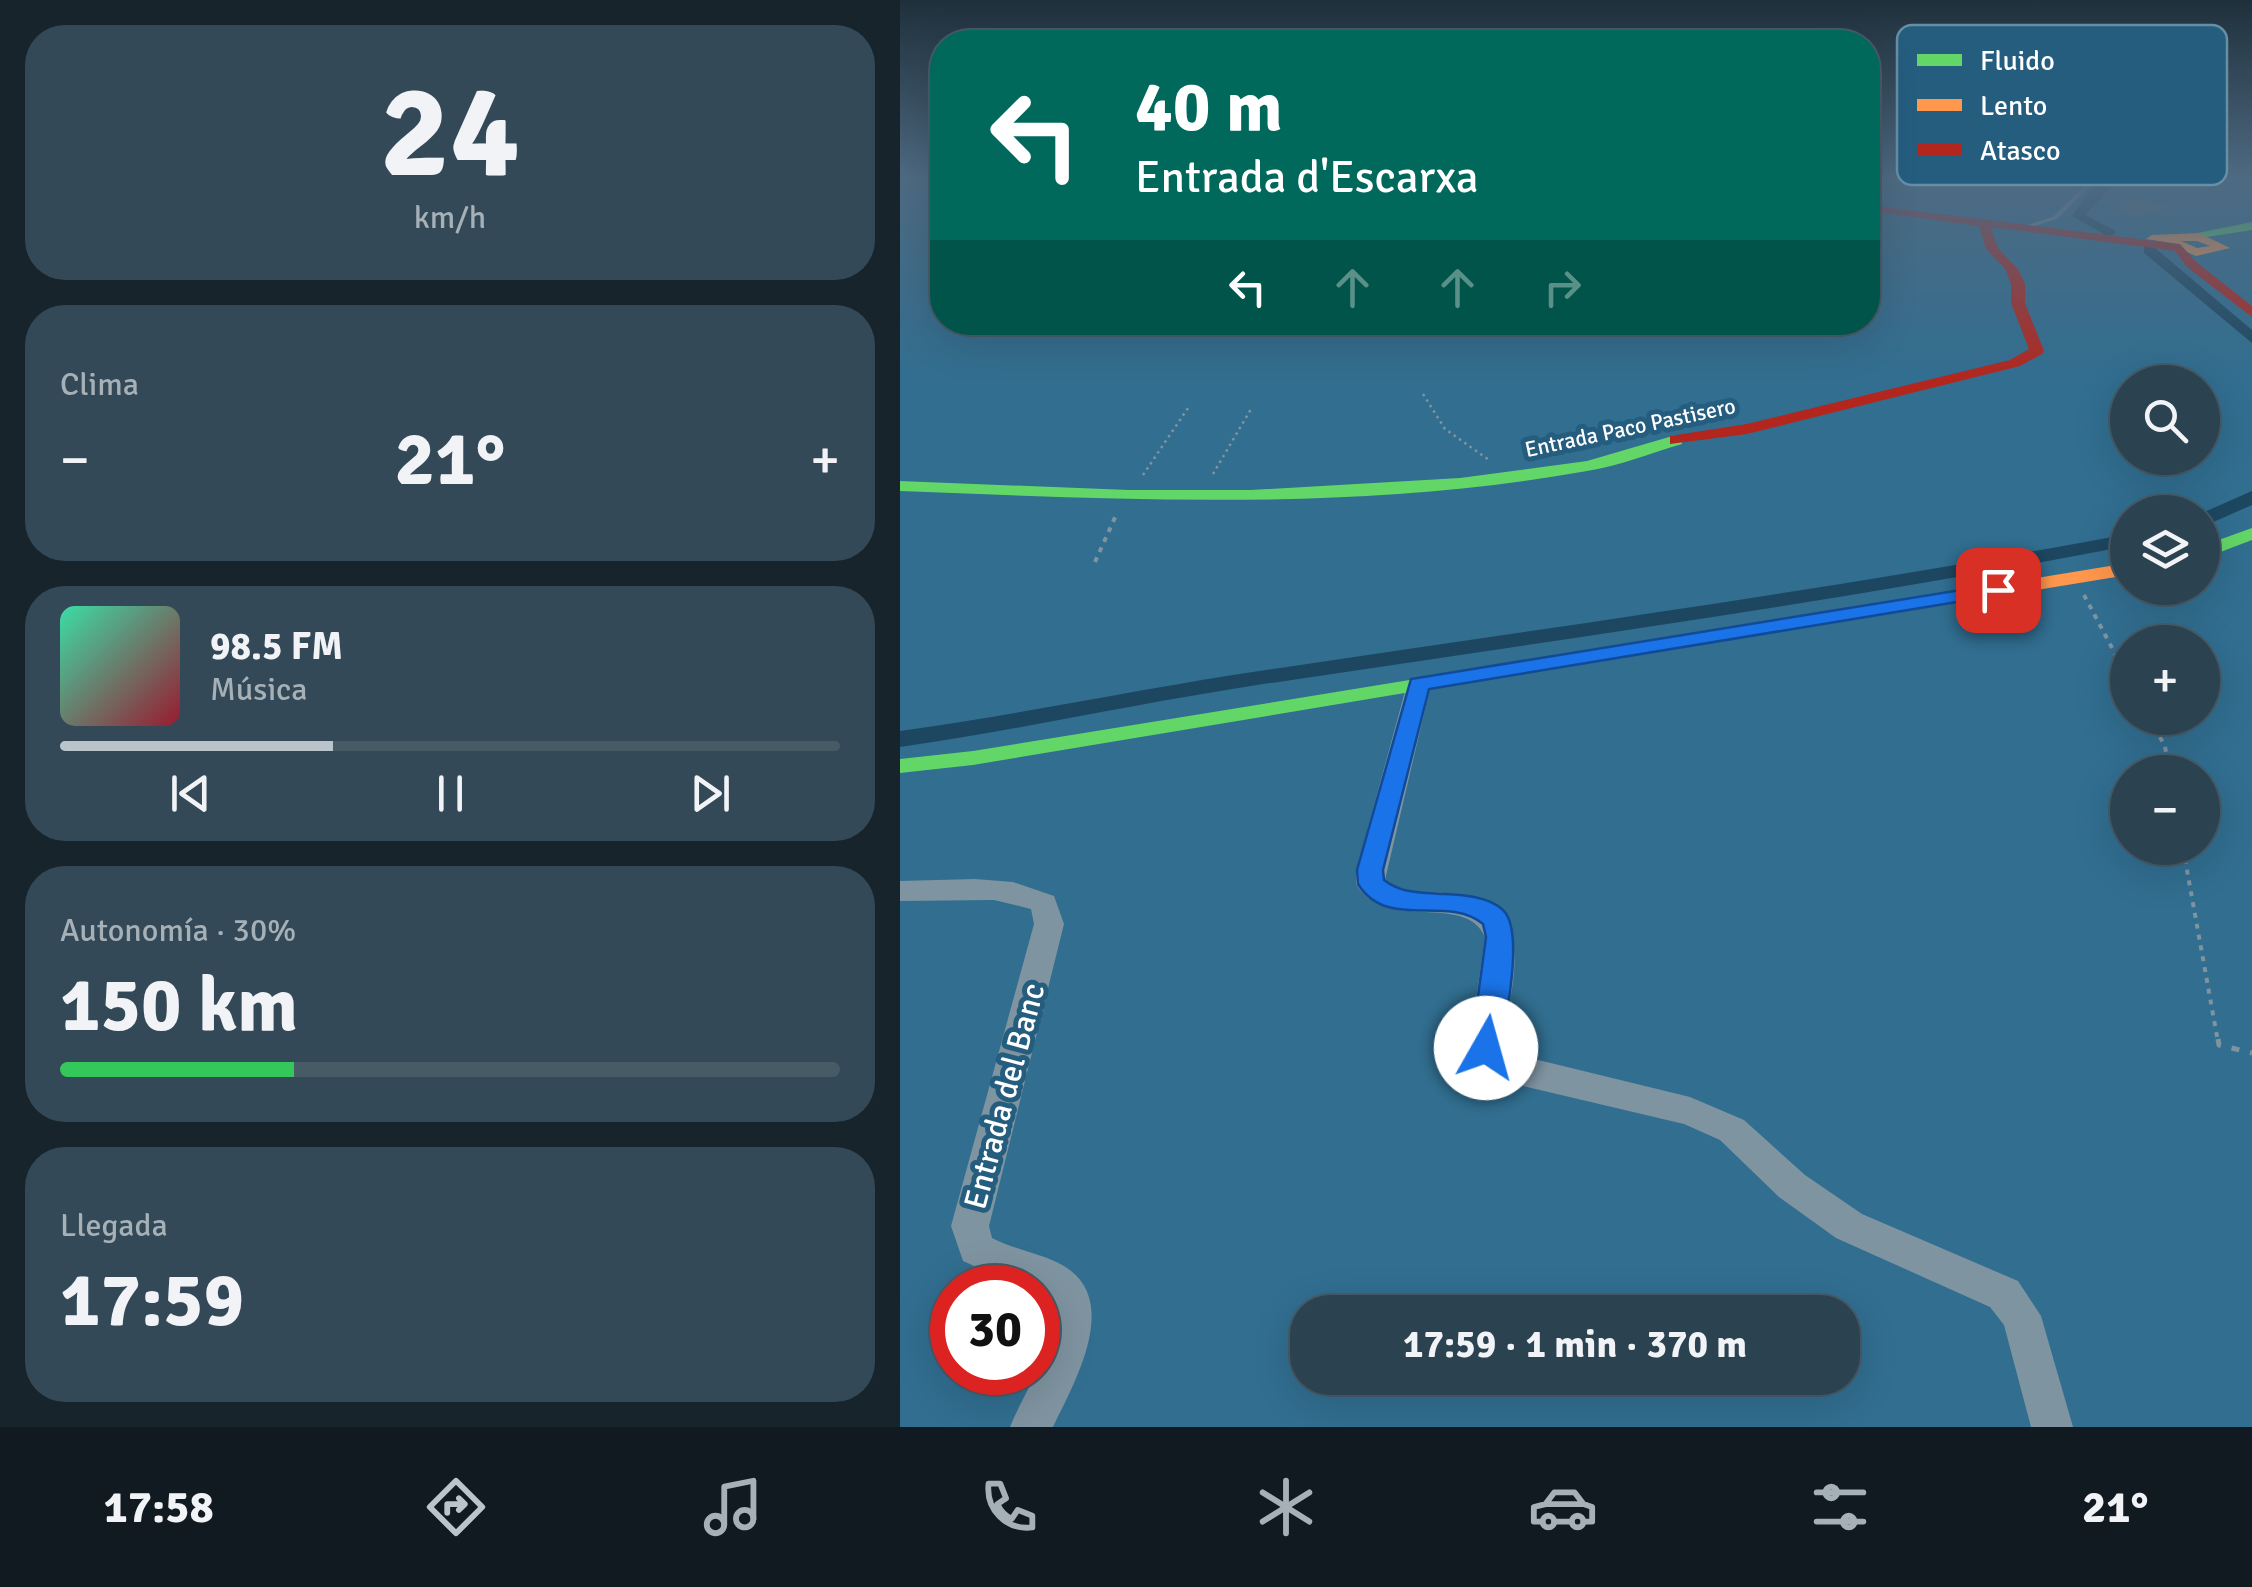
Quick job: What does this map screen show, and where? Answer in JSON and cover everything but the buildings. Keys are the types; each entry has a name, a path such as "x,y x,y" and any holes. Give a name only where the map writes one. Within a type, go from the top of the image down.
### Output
{"street":[{"name":"Entrada Paco Pastisero","path":"900,486 1201,495 1460,483 1589,466 1657,442 1802,416 2015,363 2037,352 2036,342 2026,330 2012,269 1991,247"},
{"path":"2188,247 2213,256 2252,313"},
{"path":"2213,256 2226,247"},
{"path":"2220,546 2252,534"},
{"path":"900,766 973,758 2110,572"},
{"path":"1419,684 1370,870 1371,884 1392,900 1462,905 1484,910 1496,919 1500,937 1486,1048 1494,1061 1516,1070 1690,1110 1732,1130 1792,1186 1848,1226 2004,1294 2021,1316 2052,1427"},
{"name":"Entrada del Banc","path":"900,891 1008,891 1044,903 1049,924 970,1226 976,1249 998,1262 1050,1277 1067,1289 1075,1307 1066,1347 1031,1427"}],"path":[{"path":"1423,394 1445,429 1514,476"},
{"path":"1095,562 1127,495 1188,408"},
{"path":"1201,495 1251,408"},
{"path":"2075,578 2110,644"},
{"path":"2186,865 2219,1045 2252,1054"}],"shaded area":[{"path":"900,247 930,247 930,335 1880,335 1880,247 2252,247 2252,1427 900,1427"}],"waterway":[{"path":"2149,250 2252,338"},
{"path":"2220,512 2252,497"},
{"path":"900,739 1022,722 1226,683 1956,573 2110,543"}],"traffic: fast":[{"path":"900,486 1129,495 1251,495 1460,483 1589,466 1676,440"},
{"path":"2220,546 2252,534"},
{"path":"900,766 973,758 1674,643"}],"traffic: slow":[{"path":"2183,247 2196,252 2224,248 2221,247"},
{"path":"1674,643 2110,572"}],"traffic: jam":[{"path":"1676,440 1747,429 2015,363 2037,351 2018,303 2018,284 2012,269 1991,247"},
{"path":"2180,249 2191,264 2252,313"}],"route":[{"path":"1486,1048 1500,937 1496,919 1484,910 1462,905 1392,900 1371,884 1370,870 1419,684 1998,590"}]}
